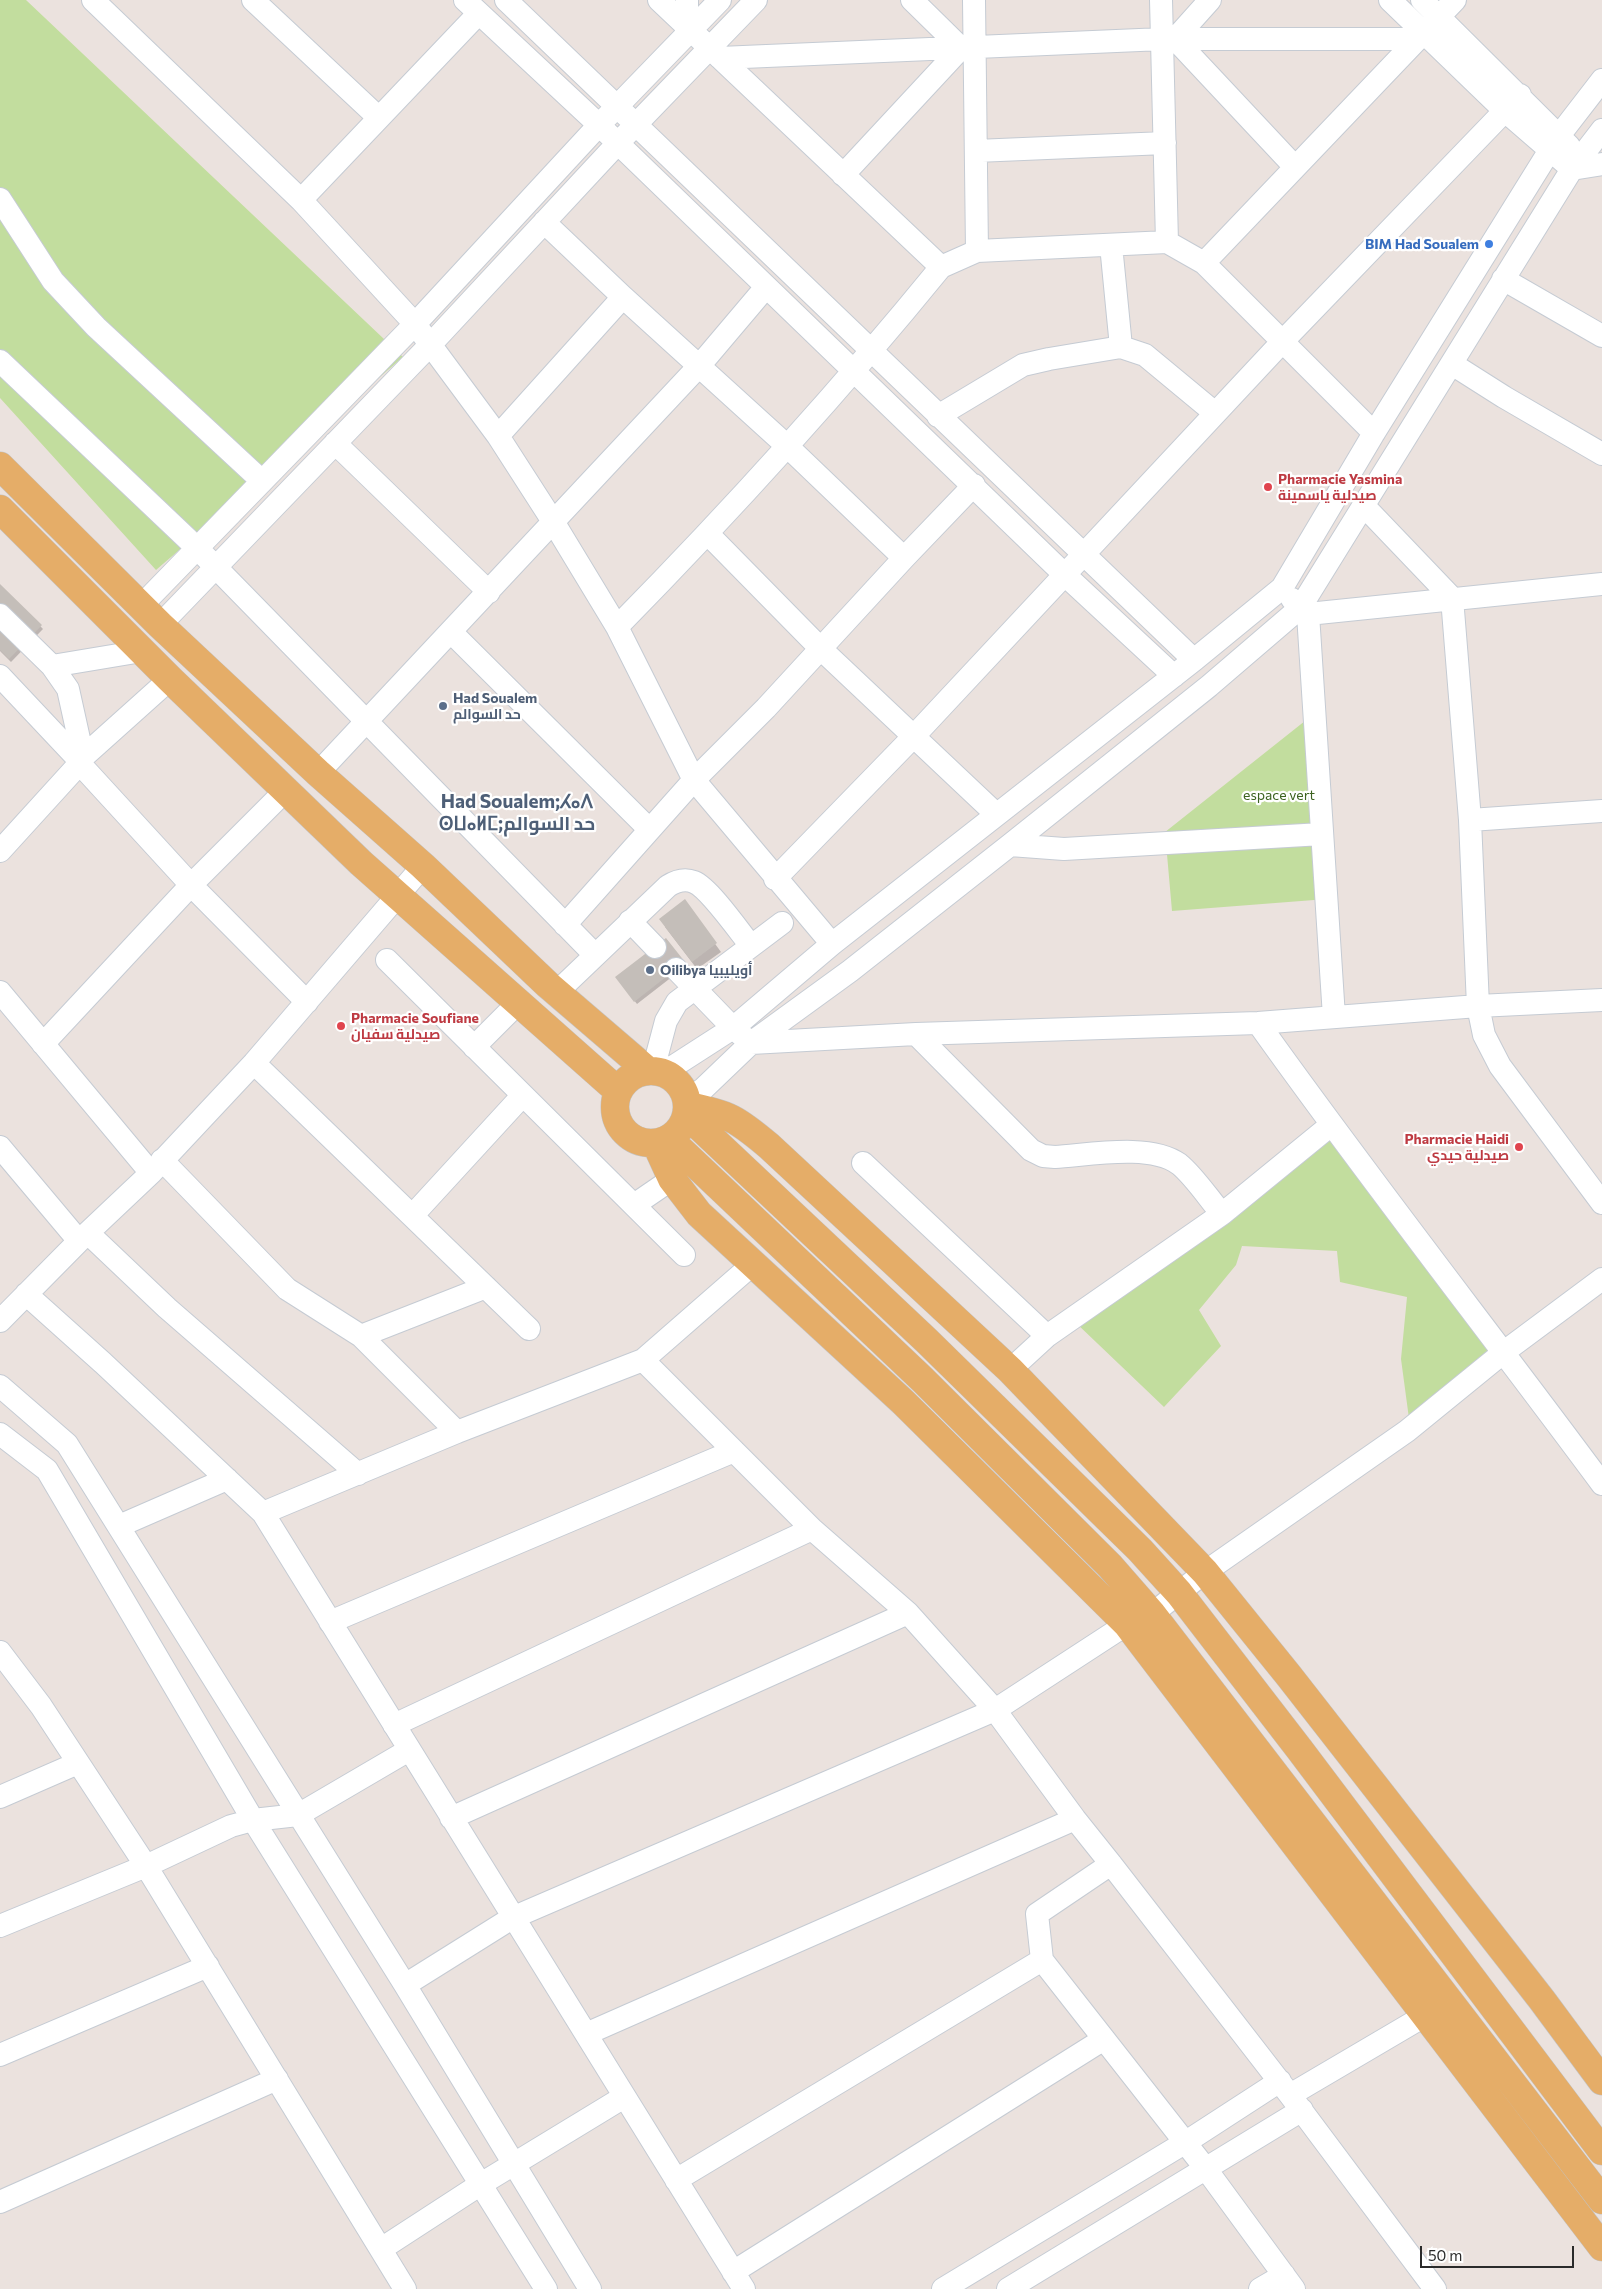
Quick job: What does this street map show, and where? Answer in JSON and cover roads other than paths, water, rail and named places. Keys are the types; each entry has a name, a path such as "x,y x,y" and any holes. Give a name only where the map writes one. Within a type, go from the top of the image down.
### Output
{"main road":[{"path":"0,466 160,625 318,772 423,866 556,992 652,1070 668,1074 677,1081 684,1090 687,1107 680,1129 662,1141 637,1140 622,1129 616,1117 615,1104 618,1091 630,1077 652,1070"},
{"path":"0,509 170,679 397,896 618,1091"},
{"path":"687,1107 728,1116 744,1124 1010,1370 1205,1572 1290,1676 1542,2000 1602,2081"},
{"path":"687,1107 1140,1550 1179,1593 1300,1750 1602,2151"},
{"path":"662,1141 672,1179 699,1214 903,1402 1127,1624 1602,2247"},
{"path":"662,1141 923,1380 1110,1566 1152,1614 1602,2200"},
{"path":"927,1341 952,1318"}],"street":[{"path":"92,0 301,200 415,324 498,436 554,523 617,627 694,780 775,879 832,944"},
{"path":"253,0 379,118"},
{"path":"506,0 635,126 873,350 938,416 1082,555 1194,660"},
{"path":"659,0 941,267"},
{"path":"687,0 689,28"},
{"path":"141,606 415,324 689,28 720,0"},
{"path":"160,625 430,344 618,143 715,53 756,0"},
{"path":"912,0 967,48"},
{"path":"974,0 967,48 976,151 977,251"},
{"path":"1161,0 1169,39 1165,143 1167,242"},
{"path":"1169,39 1210,0"},
{"path":"1390,0 1436,17"},
{"path":"1422,0 1513,103 1554,143 1588,164"},
{"path":"301,200 379,118 471,7 618,143 1064,574 1174,676"},
{"path":"715,53 967,48 1169,39 1436,17"},
{"path":"1204,263 1436,17"},
{"path":"1169,39 1295,167"},
{"path":"843,175 967,48"},
{"path":"782,923 677,1002 670,1011 652,1070 674,1066 733,1028 832,944 1174,676 1282,588 1374,433 1554,143 1602,80"},
{"path":"775,879 914,736 1283,341 1513,103"},
{"path":"687,1107 751,1043 850,971 1304,611 1364,506 1503,279 1588,164 1602,130"},
{"path":"976,151 1165,143"},
{"path":"0,199 53,282 96,327 262,481"},
{"path":"544,222 623,297 786,445 904,558"},
{"path":"617,627 708,534 786,445 855,371 941,267 977,251 1167,242 1204,263 1374,433"},
{"path":"1111,245 1121,347"},
{"path":"1503,279 1602,336"},
{"path":"318,772 554,523 700,365 766,287"},
{"path":"498,436 623,297"},
{"path":"938,416 1023,365 1121,347 1145,355 1215,413"},
{"path":"0,361 197,548 595,955"},
{"path":"1452,364 1504,397 1602,454"},
{"path":"335,443 489,592"},
{"path":"564,925 694,780 821,649 974,485"},
{"path":"1364,506 1452,598 1470,820 1478,1006 1484,1035 1500,1066 1602,1203"},
{"path":"708,534 821,649 996,814"},
{"path":"1304,611 1602,584"},
{"path":"1282,588 1304,611 1322,834 1334,1017"},
{"path":"0,616 52,666 68,689 82,768 191,885 307,1002"},
{"path":"450,632 649,829"},
{"path":"52,666 142,651"},
{"path":"0,676 82,760"},
{"path":"2,843 82,760 170,679"},
{"path":"43,1044 191,885 286,790"},
{"path":"1470,820 1602,812"},
{"path":"1010,845 1064,849 1322,834"},
{"path":"0,1322 26,1294 156,1167 254,1063 423,866"},
{"path":"556,992 668,886 680,880 693,882 704,889 751,946"},
{"path":"630,921 655,947"},
{"path":"387,960 684,1255"},
{"path":"676,969 733,1028 751,1043 916,1034 1258,1023 1478,1006 1602,1000"},
{"path":"0,992 43,1044 156,1167 287,1289 361,1336 457,1432"},
{"path":"474,1047 519,1002"},
{"path":"1258,1023 1331,1126 1504,1352 1602,1484"},
{"path":"916,1034 1031,1150 1043,1156 1054,1157 1138,1152 1168,1158 1180,1165 1222,1214"},
{"path":"254,1063 529,1329"},
{"path":"412,1216 523,1095"},
{"path":"1010,1370 1047,1336 1222,1214 1331,1126"},
{"path":"0,1147 84,1238 358,1474"},
{"path":"863,1163 1047,1336"},
{"path":"634,1205 672,1179"},
{"path":"263,1513 457,1432 643,1360 753,1264"},
{"path":"405,1985 512,1918 995,1710 1127,1624 1152,1614 1205,1572 1407,1431 1504,1352 1602,1280"},
{"path":"361,1336 486,1287"},
{"path":"26,1294 103,1363 263,1513 512,1918 739,2281 1104,2038"},
{"path":"643,1360 812,1529 908,1613 995,1710 1075,1819 1291,2095 1435,2289"},
{"path":"0,1386 67,1444 405,1985 590,2289"},
{"path":"0,1434 47,1470 254,1820 546,2289"},
{"path":"330,1622 734,1451"},
{"path":"119,1526 228,1480"},
{"path":"394,1725 812,1529"},
{"path":"451,1818 908,1613"},
{"path":"3,1660 41,1706 146,1866 406,2289"},
{"path":"0,1926 146,1866 232,1826 254,1820 298,1815 409,1750"},
{"path":"0,1797 78,1763"},
{"path":"586,2034 1075,1819"},
{"path":"1111,1864 1037,1914 1042,1960 1186,2142 1289,2282 1260,2289"},
{"path":"676,2180 1042,1960"},
{"path":"0,2056 208,1966"},
{"path":"943,2289 1186,2142 1291,2095 1426,2015"},
{"path":"0,2202 277,2079"},
{"path":"1008,2289 1206,2169 1291,2095"},
{"path":"381,2249 481,2184 624,2097"}],"tunnel":[{"path":"655,947 676,969"}],"place":[{"name":"BIM Had Soualem","path":"1489,244"},
{"name":"Pharmacie Yasmina صيدلية ياسمينة","path":"1268,487"},
{"name":"Had Soualem حد السوالم","path":"443,706"},
{"name":"Oilibya أويليبيا","path":"650,970"},
{"name":"Pharmacie Soufiane صيدلية سفيان","path":"341,1026"},
{"name":"Pharmacie Haidi صيدلية حيدي","path":"1519,1147"}],"district":[{"name":"Had Soualem;ⵃⴰⴷ ⵙⵡⴰⵍⵎ;حد السوالم","path":"517,813"}],"park label":[{"name":"espace vert","path":"1279,795"}]}
